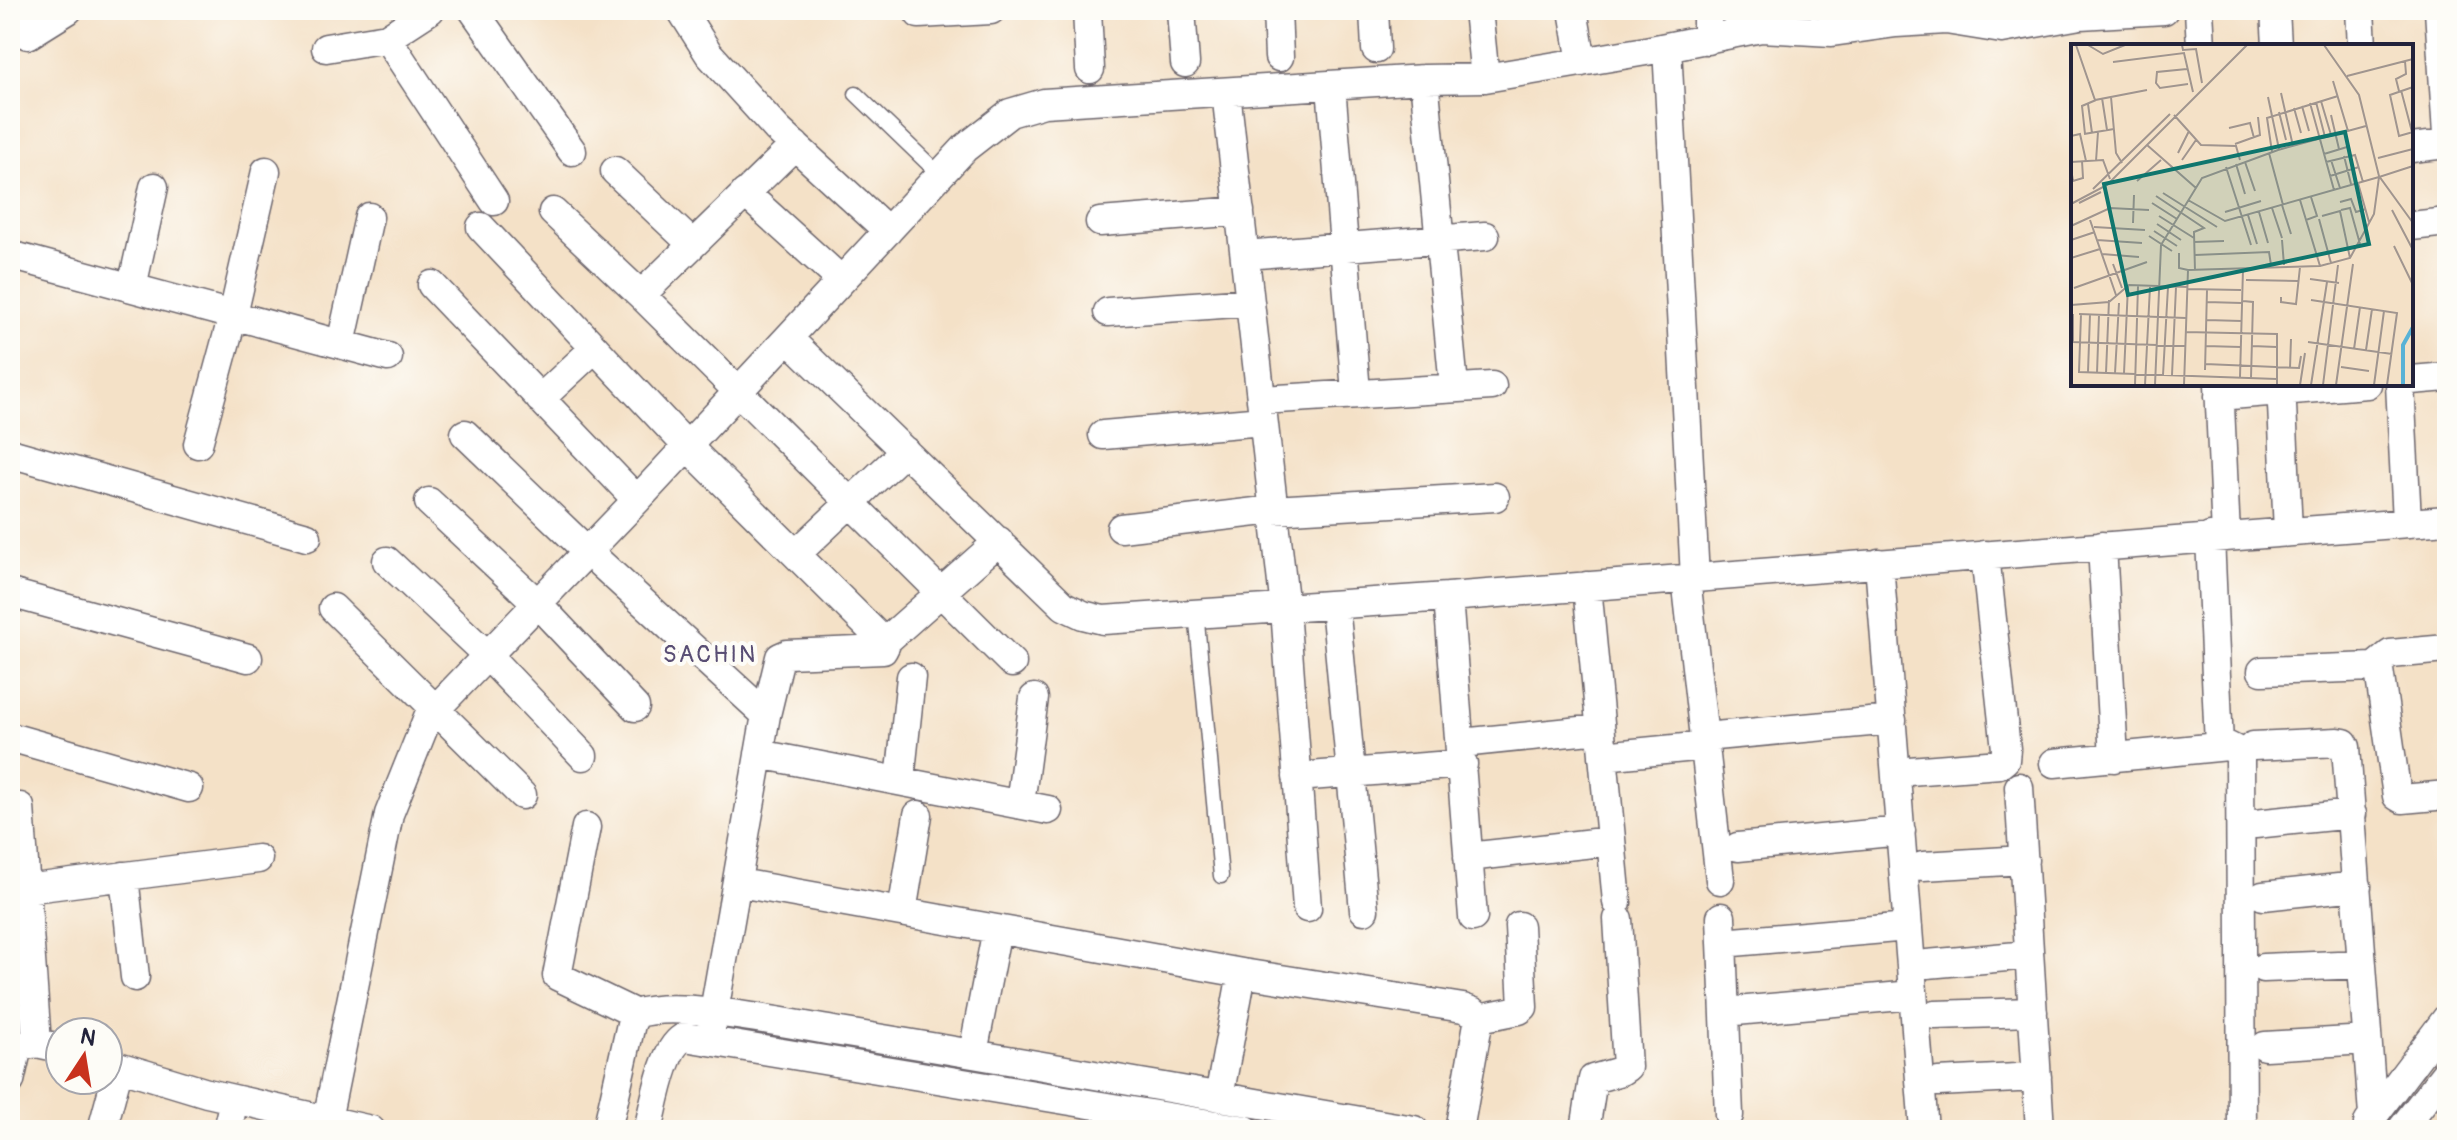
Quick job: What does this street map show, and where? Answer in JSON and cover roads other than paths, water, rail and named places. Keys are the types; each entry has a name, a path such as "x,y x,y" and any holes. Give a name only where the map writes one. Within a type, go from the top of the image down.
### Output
{"main road":[{"path":"10,30 43,10"}],"street":[{"path":"10,46 68,10"},
{"path":"326,48 387,38 430,10"},
{"path":"473,10 572,151"},
{"path":"681,10 709,54 795,145 888,231"},
{"path":"919,14 991,10"},
{"path":"1087,10 1090,69"},
{"path":"1181,10 1185,63"},
{"path":"1277,10 1279,57"},
{"path":"1374,10 1376,49"},
{"path":"1478,10 1485,78"},
{"path":"1573,10 1582,62"},
{"path":"1707,10 1707,40"},
{"path":"326,1126 389,814 423,728 435,708 637,500 965,148 1010,113 1044,103 1424,79 1485,78 1707,40 1761,28 1781,20 1832,32 1924,16 2002,29 2060,14 2164,10"},
{"path":"2199,10 2201,44"},
{"path":"2275,10 2277,44"},
{"path":"2360,10 2362,44"},
{"path":"2439,10 2447,134"},
{"path":"387,38 494,201"},
{"path":"1667,47 1691,578 1720,880"},
{"path":"1424,79 1454,386"},
{"path":"1331,86 1356,392"},
{"path":"1226,92 1285,609 1307,908"},
{"path":"2413,148 2447,144"},
{"path":"641,295 795,145"},
{"path":"198,444 233,315 266,171"},
{"path":"615,171 692,244"},
{"path":"132,287 154,187"},
{"path":"745,193 841,280"},
{"path":"1100,222 1240,211"},
{"path":"553,212 641,295 1012,663"},
{"path":"341,344 369,217"},
{"path":"2413,226 2447,222"},
{"path":"481,227 687,446 885,642"},
{"path":"1245,255 1485,236"},
{"path":"10,255 388,357"},
{"path":"432,285 637,500"},
{"path":"1108,312 1250,302"},
{"path":"788,338 1064,606 1103,620 1448,597 2447,520"},
{"path":"540,399 595,348"},
{"path":"2413,380 2447,377"},
{"path":"1103,435 1356,392 1492,386"},
{"path":"2219,746 2219,390 2310,386"},
{"path":"2400,386 2407,521"},
{"path":"2281,387 2288,531"},
{"path":"465,434 766,715"},
{"path":"796,554 905,451"},
{"path":"10,453 307,537"},
{"path":"1121,528 1273,510 1495,497"},
{"path":"429,502 537,603 635,707"},
{"path":"712,1026 766,715 780,657 787,654 883,650 885,642 999,541"},
{"path":"2102,546 2114,758"},
{"path":"1896,772 2000,764 2005,760 1985,555"},
{"path":"387,561 487,655 583,756"},
{"path":"1879,563 1924,1130"},
{"path":"1585,1130 1593,1079 1621,1071 1627,1067 1628,1061 1618,911 1587,586"},
{"path":"10,593 248,658"},
{"path":"1448,597 1473,917"},
{"path":"1335,605 1364,910"},
{"path":"333,608 522,795"},
{"path":"2374,667 2390,654 2447,649"},
{"path":"2262,671 2374,667 2379,670 2397,796 2402,799 2447,795"},
{"path":"900,781 911,677"},
{"path":"759,754 1034,807 1034,698"},
{"path":"1297,777 1350,773 1462,754 1602,742 1705,742 1892,720"},
{"path":"10,737 189,788"},
{"path":"2253,746 2344,743 2352,814 2367,1040 2368,1123"},
{"path":"2054,763 2219,746 2236,750 2240,758 2242,1130"},
{"path":"2019,787 2040,1130"},
{"path":"10,1081 31,1046 18,890 20,807"},
{"path":"2255,824 2352,814"},
{"path":"902,912 918,815"},
{"path":"586,827 557,976 636,1014 649,1010 1176,1124 1246,1130"},
{"path":"1738,847 1901,831"},
{"path":"1468,857 1611,841"},
{"path":"18,890 258,859"},
{"path":"1923,866 2024,860"},
{"path":"124,876 135,977"},
{"path":"739,883 1242,973 1463,1008 1474,1012 1479,1018 1459,1130"},
{"path":"2263,896 2357,886"},
{"path":"1479,1018 1523,1007 1519,926"},
{"path":"1729,1115 1722,930 1908,927"},
{"path":"973,1053 997,929"},
{"path":"1927,964 2029,955"},
{"path":"2263,968 2362,964"},
{"path":"1219,1097 1242,973"},
{"path":"1725,1012 1913,995"},
{"path":"1935,1015 2033,1012"},
{"path":"607,1130 631,1024 636,1014"},
{"path":"2368,1123 2447,1018"},
{"path":"648,1130 668,1053 676,1040 712,1026 973,1053 1414,1130"},
{"path":"2265,1046 2367,1040"},
{"path":"124,1068 326,1126 371,1130"},
{"path":"2401,1130 2447,1071"},
{"path":"1938,1082 2037,1077"},
{"path":"102,1130 108,1096"},
{"path":"227,1130 234,1100"}],"lane":[{"path":"856,94 940,175"},
{"path":"1196,612 1221,876"}],"district":[{"name":"SACHIN","path":"710,654"}]}
